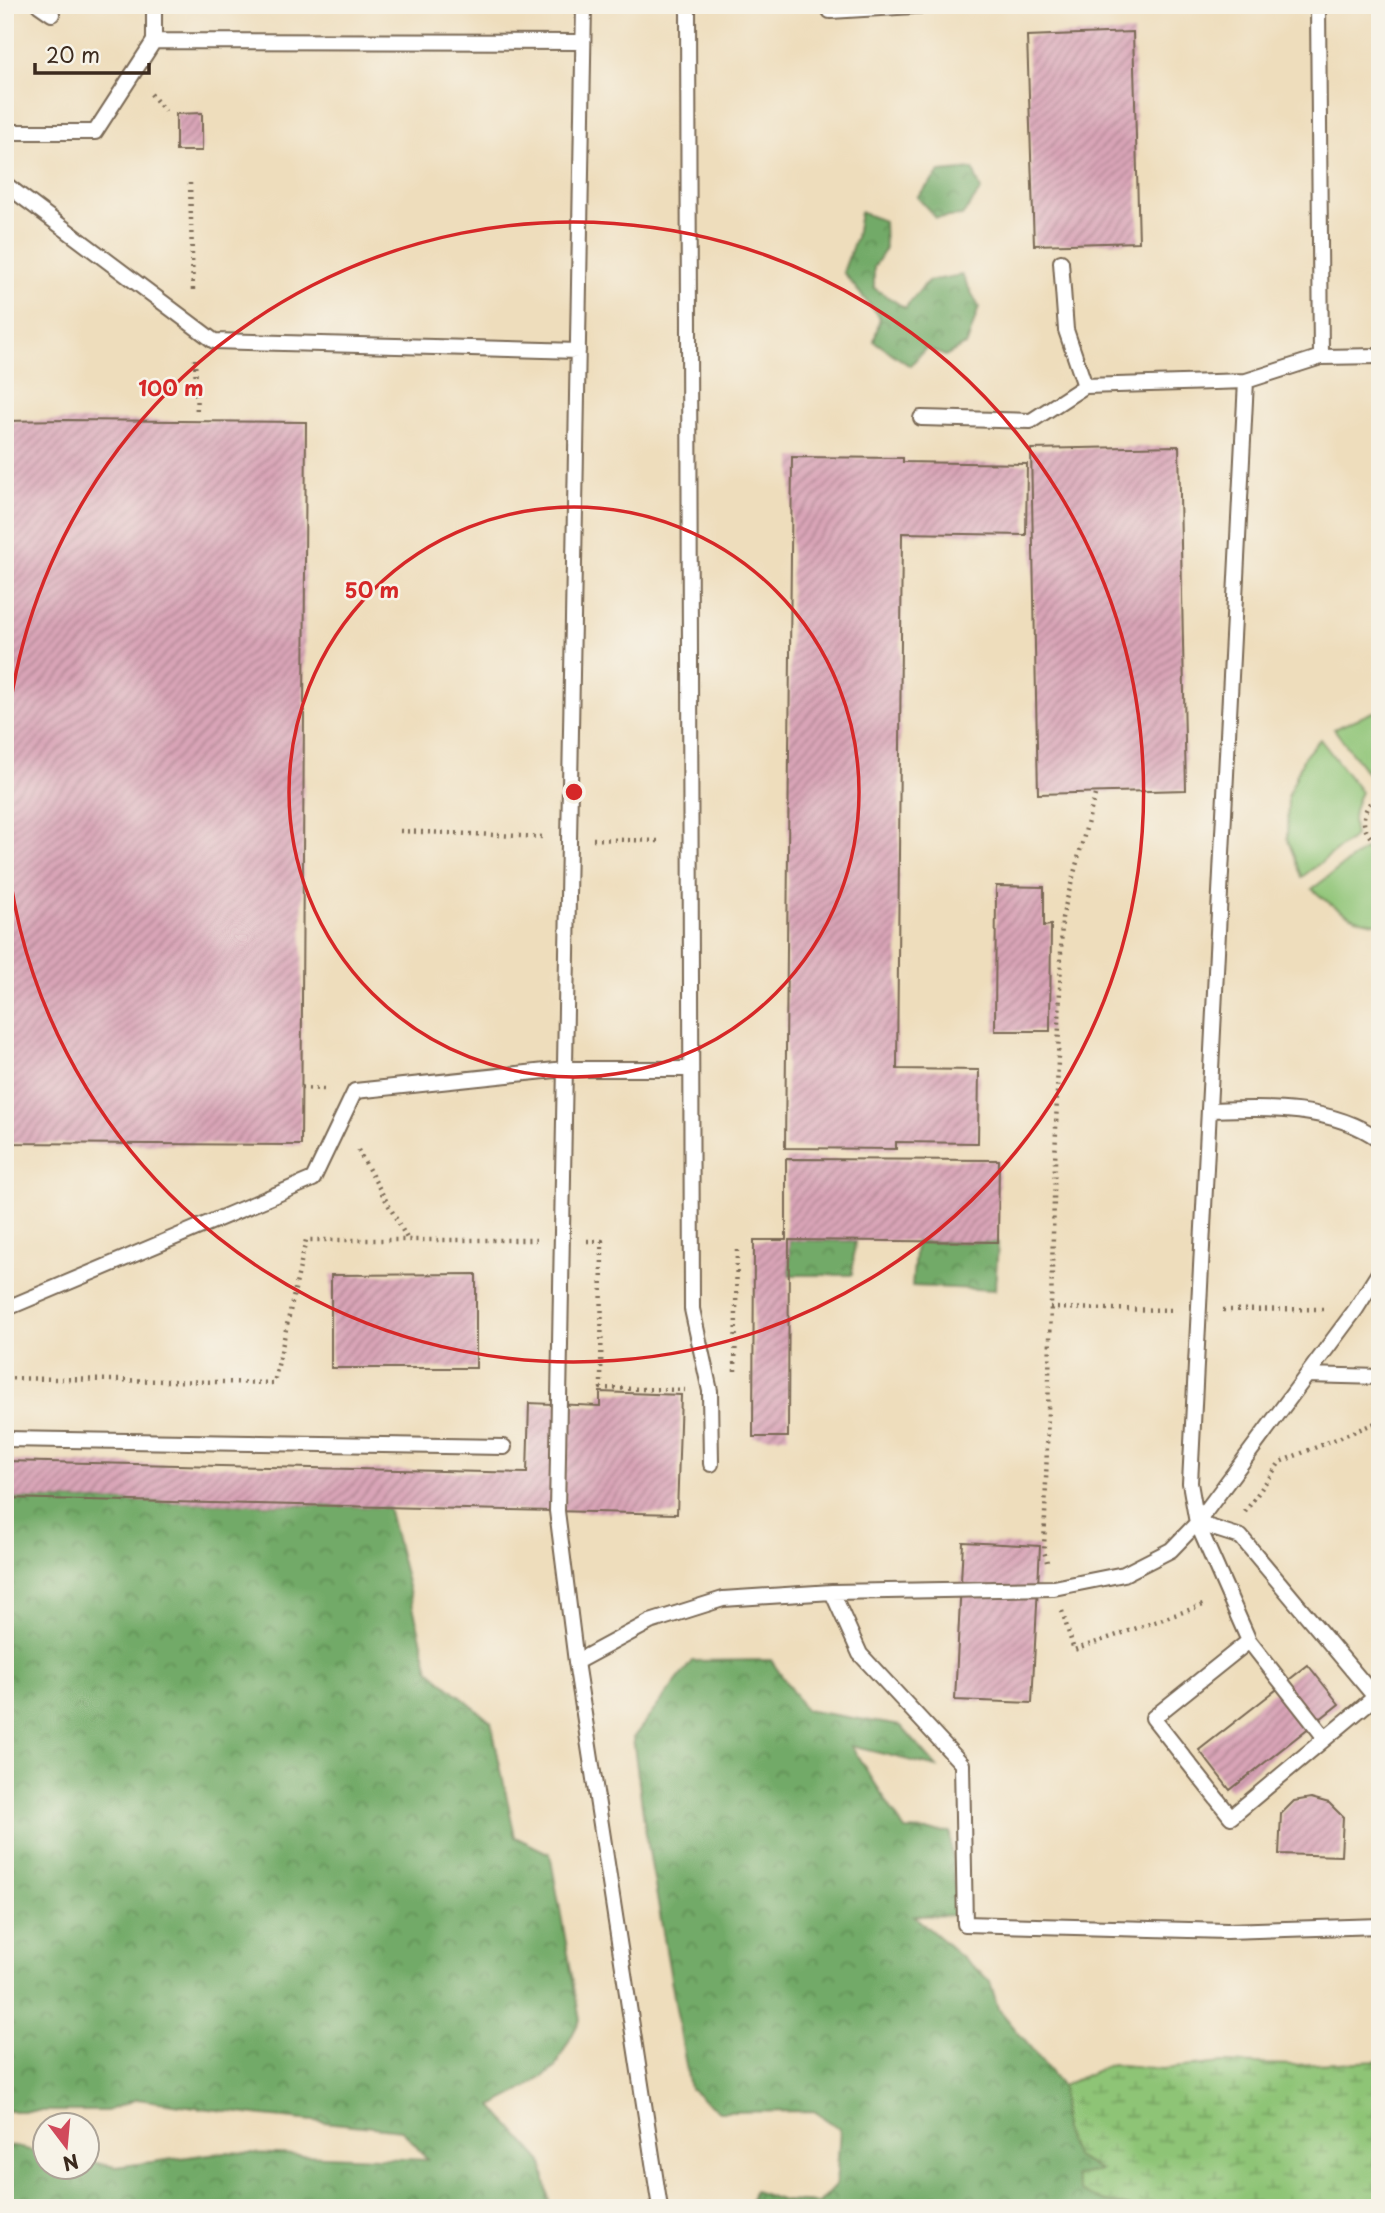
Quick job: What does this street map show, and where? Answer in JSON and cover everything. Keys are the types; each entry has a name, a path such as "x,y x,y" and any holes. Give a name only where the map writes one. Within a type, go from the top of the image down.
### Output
{"lane":[{"path":"39,5 52,14"},
{"path":"5,132 96,132 154,41 154,5"},
{"path":"584,5 557,1511 576,1662 660,2208"},
{"path":"688,5 692,1309 710,1391 711,1464"},
{"path":"830,11 931,5"},
{"path":"1318,5 1321,357"},
{"path":"154,41 583,42"},
{"path":"5,184 214,341 578,351"},
{"path":"1061,262 1066,330 1085,386"},
{"path":"921,418 1031,421 1085,386 1246,381 1321,357 1380,356"},
{"path":"1246,381 1190,1483 1197,1523 1249,1641 1325,1738"},
{"path":"5,1309 313,1179 355,1091 565,1069 690,1069"},
{"path":"1209,1110 1268,1108 1322,1115 1370,1133 1380,1140"},
{"path":"576,1662 650,1622 723,1599 832,1592 1054,1588 1124,1574 1171,1550 1197,1523 1356,1309 1380,1271"},
{"path":"1307,1375 1380,1377"},
{"path":"5,1440 503,1447"},
{"path":"1197,1523 1241,1537 1375,1697 1231,1817 1153,1718 1249,1641"},
{"path":"832,1592 860,1654 962,1764 965,1924 1227,1931 1380,1926"}],"path":[{"path":"1380,793 1370,801 1364,814 1364,827 1370,839 1380,846"},
{"path":"1095,794 1062,918 1044,1551 1074,1650 1212,1602"},
{"path":"400,831 657,841"},
{"path":"302,1088 324,1089 408,1241"},
{"path":"5,1378 274,1383 306,1240 562,1240 602,1241 601,1388 735,1391 737,1249"},
{"path":"1230,1533 1280,1462 1380,1421"}],"green space":[{"path":"973,169 981,190 962,216 936,218 917,197 940,172"},
{"path":"860,212 884,221 885,250 874,267 874,288 905,308 928,281 962,275 979,307 967,344 945,356 926,348 910,366 874,341 880,318 843,272 856,237"},
{"path":"1373,712 1380,712 1380,780 1374,782 1334,729"},
{"path":"1320,739 1361,792 1354,813 1355,836 1302,877 1287,838 1288,796 1304,757"},
{"path":"1365,849 1380,857 1380,923 1352,916 1312,889"},
{"path":"789,1240 855,1241 852,1275 789,1275"},
{"path":"916,1242 998,1242 995,1290 912,1286"},
{"path":"5,1498 388,1507 429,1670 491,1722 515,1837 550,1854 580,2020 554,2069 492,2106 542,2162 550,2207 5,2206 5,2145 32,2150 32,2182 102,2182 102,2164 116,2167 224,2152 428,2160 402,2130 254,2115 137,2099 107,2111 5,2111"},
{"path":"771,1660 805,1710 901,1726 937,1767 851,1746 905,1830 950,1832 957,1915 914,1916 990,1981 998,2008 1062,2086 1063,2130 1102,2170 1103,2201 1134,2208 749,2208 754,2191 784,2201 819,2203 836,2185 840,2129 814,2111 719,2112 690,2089 645,1828 633,1738 692,1661"},
{"path":"1380,2061 1380,2208 1134,2208 1103,2201 1081,2192 1075,2176 1101,2170 1075,2157 1063,2130 1062,2086 1111,2064 1163,2069 1223,2063 1294,2065"}],"building":[{"path":"1133,32 1139,242 1034,245 1027,36"},
{"path":"202,113 202,151 176,151 176,114"},
{"path":"5,421 306,422 301,1145 5,1143"},
{"path":"1179,446 1186,790 1038,794 1031,449"},
{"path":"792,457 903,458 903,462 1027,464 1026,535 902,533 897,1069 979,1070 978,1143 896,1142 896,1149 785,1148"},
{"path":"996,886 1044,887 1044,926 1051,925 1050,1031 995,1031"},
{"path":"786,1159 999,1160 998,1242 789,1240 788,1437 753,1437 754,1240 786,1240"},
{"path":"476,1274 476,1368 331,1368 331,1275"},
{"path":"600,1392 681,1395 677,1514 5,1498 5,1461 527,1473 529,1403 600,1406"},
{"path":"963,1542 1040,1546 1032,1703 955,1700"},
{"path":"1308,1665 1339,1704 1230,1790 1199,1750"},
{"path":"1311,1798 1329,1803 1343,1817 1341,1856 1279,1854 1281,1814 1294,1801"}]}
